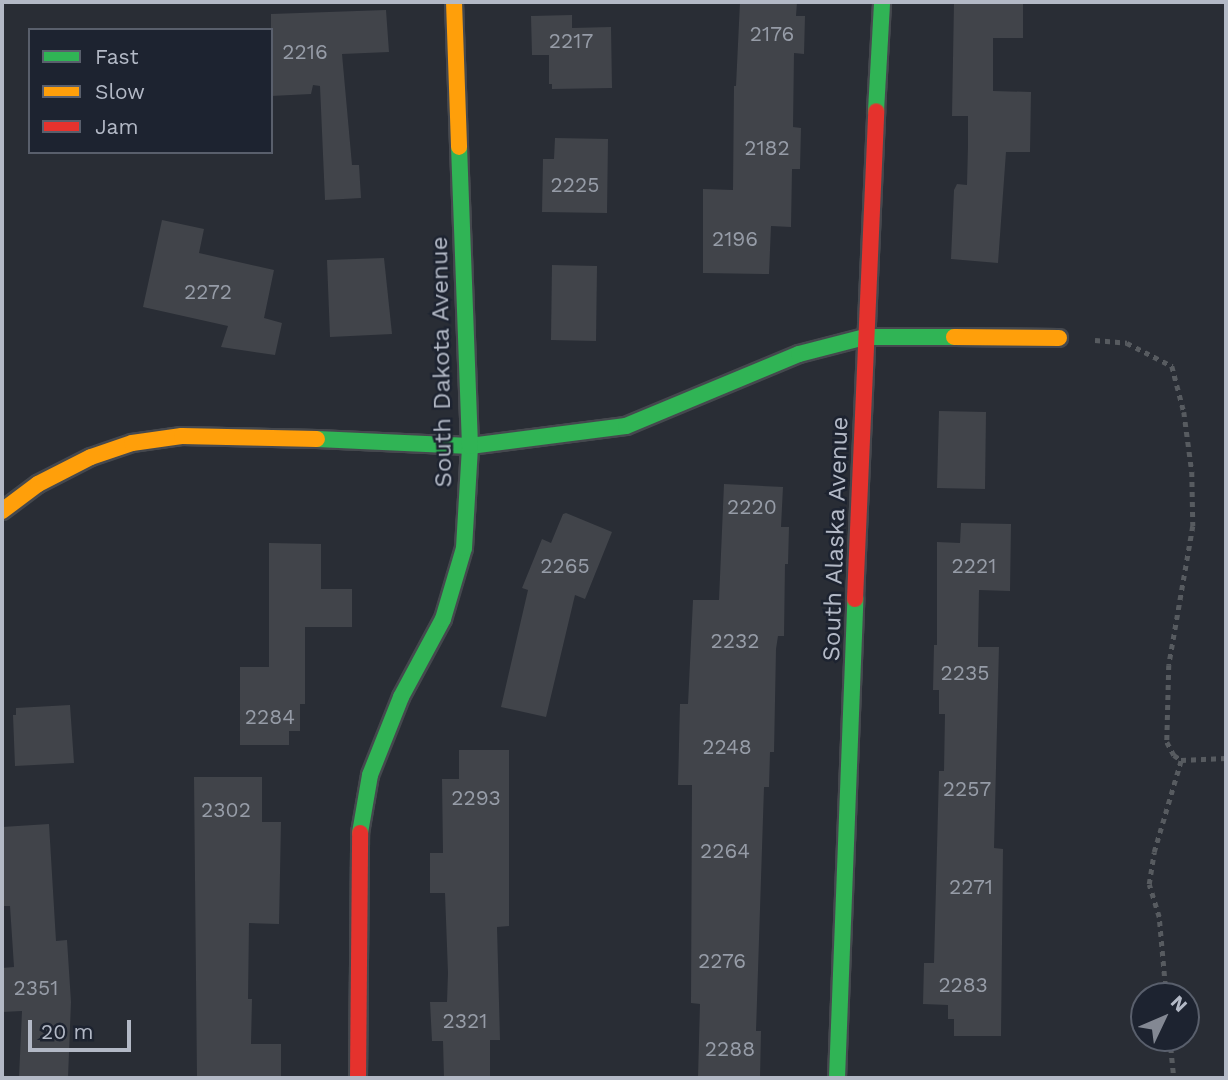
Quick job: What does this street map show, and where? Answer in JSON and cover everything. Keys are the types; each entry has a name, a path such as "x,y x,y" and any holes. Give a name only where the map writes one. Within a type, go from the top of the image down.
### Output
{"street":[{"name":"South Dakota Avenue","path":"358,1078 360,821 370,775 401,697 424,660 447,607 464,548 471,446 454,2"},
{"name":"South Alaska Avenue","path":"837,1078 865,337 882,2"},
{"path":"2,510 38,484 91,457 132,443 246,436 471,446 626,426 799,354 865,337 1059,338"}],"path":[{"path":"1059,338 1127,343 1172,366 1184,412 1192,472 1192,526 1169,665 1167,742 1174,755 1181,760 1226,758"},
{"path":"1165,982 1160,917 1149,884 1154,852 1181,760"},
{"path":"1171,1052 1174,1078"}],"building":[{"path":"740,2 797,2 796,16 805,16 804,54 794,53 793,127 801,128 800,169 792,169 791,227 771,226 769,274 703,273 703,189 733,190 734,86"},
{"path":"954,2 1023,2 1023,38 993,38 993,91 1031,92 1030,152 1006,152 998,263 951,259 954,190 957,184 967,185 968,146 968,116 952,116"},
{"path":"386,10 389,52 342,54 352,165 359,165 361,198 325,200 320,86 313,85 311,94 273,96 271,14"},
{"path":"572,15 572,28 611,27 612,88 552,89 552,84 549,84 549,55 532,55 531,16"},
{"path":"555,138 608,139 607,213 542,212 543,159 554,159"},
{"path":"162,220 204,229 199,253 274,270 264,318 282,323 275,355 221,347 228,326 143,307"},
{"path":"384,258 392,334 330,337 327,260"},
{"path":"552,265 597,266 596,341 551,340"},
{"path":"939,411 986,412 985,489 937,488"},
{"path":"724,484 783,487 781,527 789,527 788,564 785,564 784,636 778,636 776,649 774,752 770,752 769,787 764,787 756,1031 761,1031 760,1078 698,1078 700,1004 691,1003 692,785 678,785 680,704 688,704 693,600 719,600"},
{"path":"563,514 612,532 585,599 575,595 546,717 501,707 528,590 522,588 542,539 551,543"},
{"path":"961,523 1011,524 1010,591 979,590 978,647 999,647 994,848 1003,849 1001,1036 954,1036 954,1019 948,1019 948,1005 923,1004 924,963 934,963 939,771 944,771 945,714 939,714 939,690 933,690 934,645 937,645 937,542 960,543"},
{"path":"269,543 321,544 321,589 352,589 352,627 305,627 305,704 300,704 300,731 289,731 289,745 240,745 240,667 269,667"},
{"path":"70,705 74,763 15,766 13,715 16,715 16,708"},
{"path":"459,750 509,750 509,926 497,927 500,1040 490,1040 490,1078 444,1078 443,1041 432,1041 430,1002 447,1002 448,973 445,893 430,893 430,853 443,853 442,779 459,779"},
{"path":"194,777 262,777 262,822 281,822 279,924 249,923 248,999 252,999 251,1044 281,1044 281,1078 197,1078"},
{"path":"49,824 56,941 67,940 71,1002 68,1078 19,1078 22,1011 2,1012 2,968 14,967 10,906 2,906 2,827"}],"traffic: fast":[{"path":"876,111 882,2"},
{"path":"360,833 370,775 401,697 443,619 464,548 470,446 459,147"},
{"path":"317,439 470,446 626,426 799,354 865,337 954,337"},
{"path":"837,1078 855,599"}],"traffic: slow":[{"path":"454,2 459,147"},
{"path":"954,337 1059,338"},
{"path":"2,511 38,484 91,457 132,443 182,436 317,439"}],"traffic: jam":[{"path":"855,599 876,111"},
{"path":"358,1078 360,833"}]}
